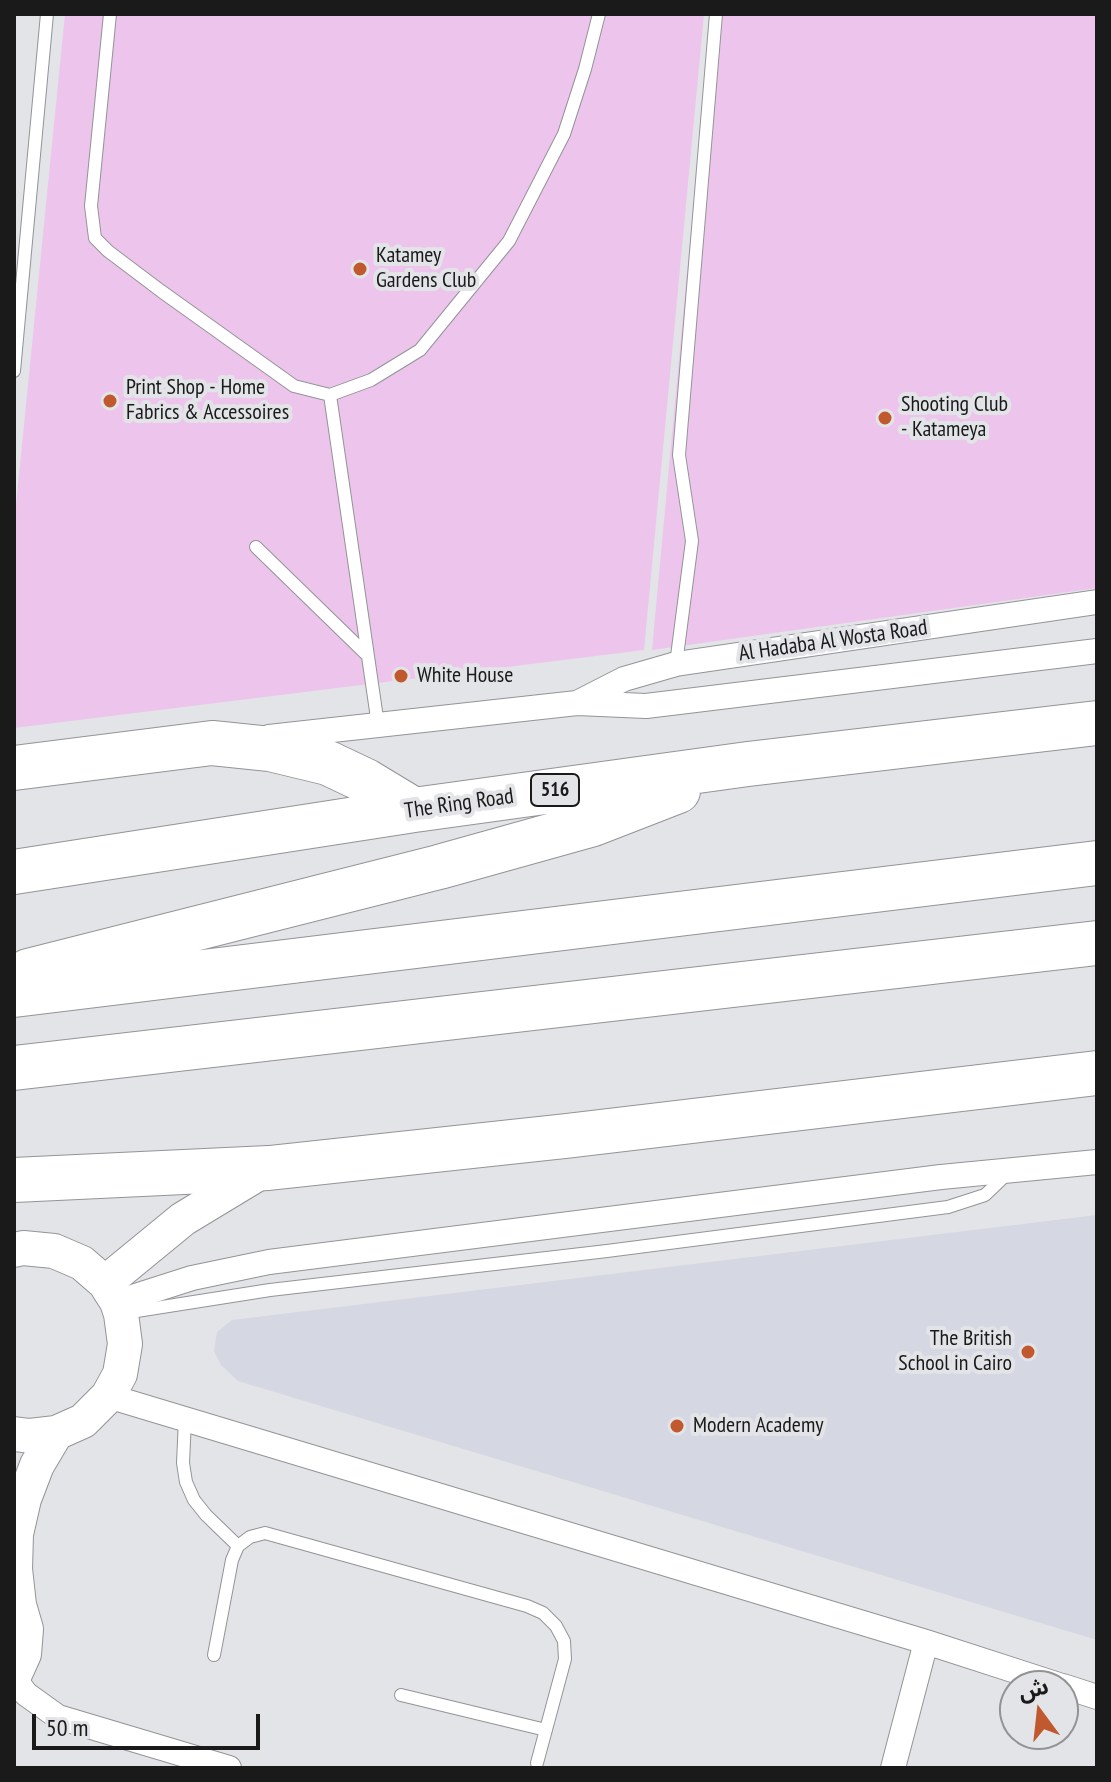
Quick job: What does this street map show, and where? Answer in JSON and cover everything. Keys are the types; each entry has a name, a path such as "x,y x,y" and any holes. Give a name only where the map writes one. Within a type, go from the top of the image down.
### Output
{"highway":[{"name":"The Ring Road","path":"14,872 414,810 748,764 1097,723"},
{"path":"14,768 212,743 270,749 328,763 366,781 414,810"},
{"name":"516","path":"14,974 439,867 593,824 748,764"},
{"path":"14,995 1097,863"},
{"path":"14,1068 1097,943"},
{"path":"14,1180 269,1168 1097,1073"}],"street":[{"name":"Al Hadaba Al Wosta Road","path":"577,703 624,679 676,664 1097,602"},
{"name":"Al Hadaba Al Wosta Road","path":"212,743 577,703 646,706 1097,651"},
{"path":"114,1300 192,1278 269,1262 1012,1169 1097,1162"},
{"path":"114,1300 144,1249 183,1219 269,1168"},
{"path":"14,1250 54,1251 82,1263 114,1300 125,1344 120,1374 108,1396 83,1421 56,1433 14,1434"},
{"path":"108,1396 1013,1670"},
{"path":"56,1433 37,1465 16,1534 16,1602 26,1629 24,1654 14,1677 33,1700 58,1717 229,1768"},
{"path":"893,1768 926,1642"}],"lane":[{"path":"14,371 47,14"},
{"path":"110,14 91,206 95,238 150,283 294,386 330,395 371,380 420,350 509,241 564,134 599,14"},
{"path":"676,664 692,550 691,523 681,481 679,455 716,14"},
{"path":"330,395 378,725"},
{"path":"256,547 366,654"},
{"path":"114,1300 270,1290 948,1207 985,1195 1012,1169"},
{"path":"760,1200 764,1231"},
{"path":"603,1219 607,1251"},
{"path":"185,1419 183,1463 186,1482 194,1500 206,1515 238,1546"},
{"path":"214,1655 232,1560 238,1546 250,1537 265,1533 527,1606 543,1613 556,1626 564,1641 565,1659 537,1763"},
{"path":"401,1695 546,1730"}],"shaded area":[{"name":"Katamey Gardens Club","path":"65,14 704,14 644,650 14,728 14,525"},
{"name":"Shooting Club - Katameya","path":"711,14 1097,14 1097,588 652,650"},
{"name":"Modern Academy","path":"1097,1215 1097,1640 238,1381 221,1365 214,1351 217,1332 232,1320"}],"place":[{"name":"Katamey Gardens Club","path":"360,269"},
{"name":"Print Shop - Home Fabrics & Accessoires","path":"110,401"},
{"name":"Shooting Club - Katameya","path":"885,418"},
{"name":"White House","path":"401,676"},
{"name":"The British School in Cairo","path":"1028,1352"},
{"name":"Modern Academy","path":"677,1426"}]}
